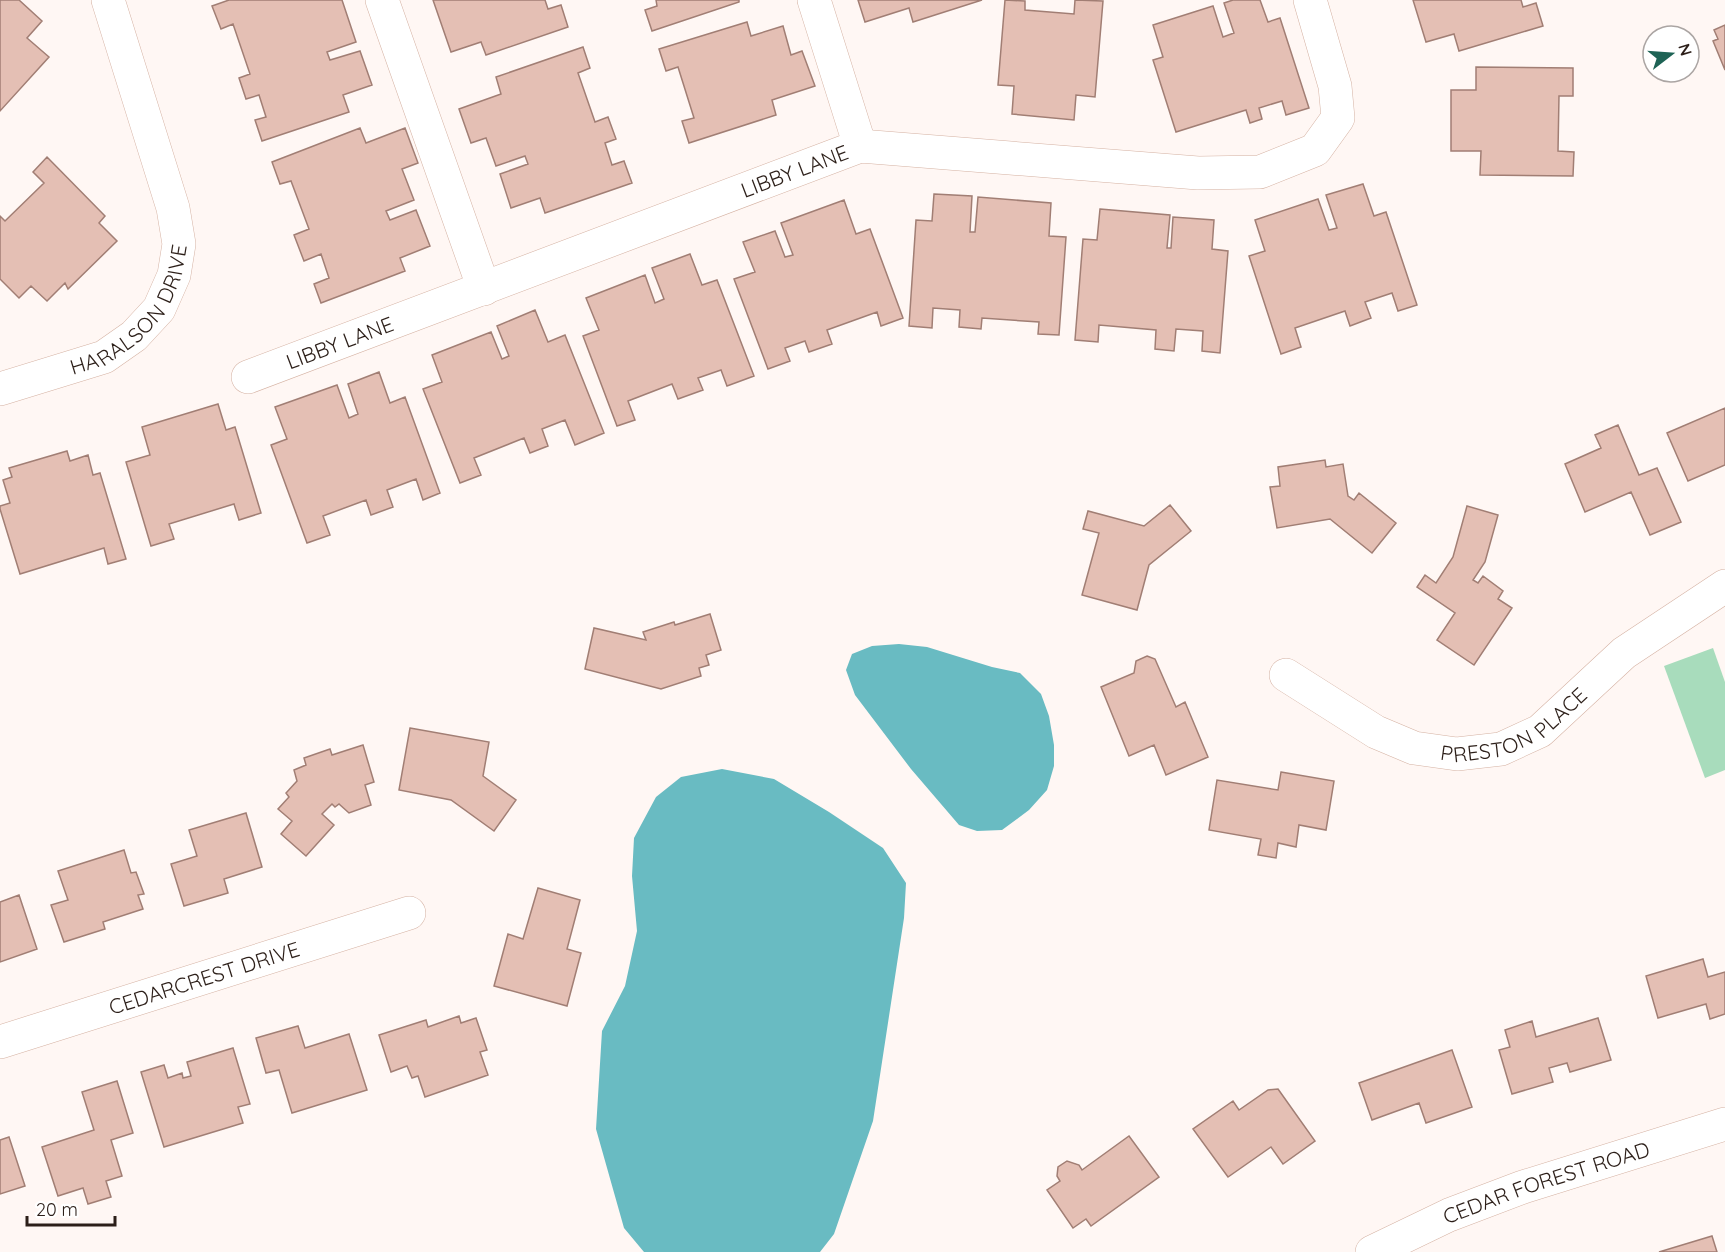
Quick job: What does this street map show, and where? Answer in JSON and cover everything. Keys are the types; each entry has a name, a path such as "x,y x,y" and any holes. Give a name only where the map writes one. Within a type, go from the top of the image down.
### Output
{"street":[{"name":"HARALSON DRIVE","path":"0,389 104,357 134,336 159,309 174,275 179,244 173,208 108,0"},
{"path":"382,0 484,289"},
{"path":"814,0 860,146"},
{"name":"LIBBY LANE","path":"248,377 860,146 1198,173 1260,172 1315,150 1338,118 1335,86 1310,0"},
{"name":"PRESTON PLACE","path":"1286,675 1376,732 1414,748 1457,754 1501,749 1540,731 1624,653 1725,586"},
{"name":"CEDARCREST DRIVE","path":"0,1042 409,914"},
{"name":"CEDAR FOREST ROAD","path":"1372,1252 1449,1215 1523,1187 1725,1124"}],"green space":[{"path":"1713,648 1725,682 1725,770 1705,778 1664,666"}],"water":[{"path":"899,644 927,647 1020,673 1041,694 1049,716 1054,745 1054,766 1047,790 1029,810 1002,830 977,831 959,825 911,769 855,695 846,670 852,654 872,646"},
{"path":"722,769 774,779 829,812 883,848 906,883 904,918 873,1121 834,1234 820,1252 644,1252 624,1228 596,1129 602,1031 625,986 637,931 632,876 634,838 656,797 681,777"}],"building":[{"path":"0,0 19,0 42,21 27,38 49,57 0,111"},
{"path":"229,0 342,0 356,42 327,52 330,60 360,51 372,85 343,95 349,112 262,141 255,120 266,117 259,95 246,99 239,78 250,74 233,24 221,29 212,6"},
{"path":"433,0 545,0 548,9 561,5 568,27 486,55 481,42 451,52"},
{"path":"656,0 739,0 739,2 652,31 645,10 657,6"},
{"path":"858,0 982,0 913,22 909,8 865,22"},
{"path":"1005,0 1025,1 1025,10 1074,14 1075,0 1103,1 1095,97 1076,95 1074,120 1012,114 1014,86 998,85"},
{"path":"1233,0 1260,0 1268,22 1280,18 1309,108 1286,115 1282,101 1259,108 1262,119 1250,123 1246,110 1176,132 1153,60 1163,57 1153,25 1213,6 1223,37 1234,33 1224,3"},
{"path":"1413,0 1521,0 1523,7 1536,3 1543,26 1459,51 1454,34 1426,42"},
{"path":"747,22 751,36 783,26 791,55 802,51 815,86 772,100 776,115 689,143 682,121 694,118 678,67 666,71 659,49"},
{"path":"1725,25 1725,70 1713,41 1718,39 1714,30"},
{"path":"583,47 590,68 578,73 595,122 608,117 616,139 605,143 612,165 624,161 632,183 545,213 540,198 511,208 500,174 528,164 525,156 496,166 486,138 471,143 459,109 501,94 496,77"},
{"path":"1476,67 1573,68 1573,96 1559,96 1558,151 1574,152 1573,176 1480,175 1481,151 1451,151 1451,90 1476,90"},
{"path":"360,128 366,143 405,128 418,163 402,169 414,200 386,211 390,220 416,210 430,246 400,258 405,271 321,303 314,284 329,278 321,254 304,261 294,235 309,229 291,181 280,184 272,162"},
{"path":"47,157 105,216 99,223 117,241 68,289 65,283 47,301 31,286 19,298 0,279 0,216 5,221 44,183 33,172"},
{"path":"1363,184 1374,216 1386,212 1417,305 1398,311 1392,293 1365,302 1371,318 1350,326 1345,311 1295,328 1301,347 1281,354 1249,256 1265,251 1255,220 1318,199 1329,230 1337,228 1326,195"},
{"path":"934,194 972,196 970,232 975,232 978,197 1051,203 1049,236 1066,237 1059,335 1038,334 1039,322 982,318 981,329 959,327 960,310 933,308 932,328 909,326 916,220 932,221"},
{"path":"844,200 856,234 870,229 903,318 881,326 877,312 827,330 832,344 809,352 805,341 785,348 790,361 768,369 734,279 755,272 743,242 775,231 785,257 793,255 781,223"},
{"path":"1100,209 1170,215 1167,248 1171,248 1173,217 1214,220 1212,249 1228,251 1220,353 1202,351 1203,331 1176,329 1174,351 1155,349 1156,330 1099,325 1098,342 1075,340 1083,239 1097,240"},
{"path":"690,254 702,285 717,280 754,376 727,386 721,370 698,378 703,390 678,399 672,384 628,401 635,420 617,426 583,336 599,330 586,298 645,275 655,303 664,299 652,268"},
{"path":"535,310 548,342 565,335 604,433 575,445 565,420 542,429 548,446 530,453 524,438 474,458 481,475 460,483 423,389 442,382 432,355 491,332 502,359 509,356 497,326"},
{"path":"379,372 390,403 405,397 440,493 423,500 416,479 387,490 393,507 371,515 366,500 323,516 330,535 307,543 271,445 287,439 275,407 337,385 349,418 358,414 348,384"},
{"path":"218,404 226,430 235,427 261,513 239,520 234,504 169,524 174,539 151,546 126,462 150,455 142,427"},
{"path":"1725,408 1725,465 1688,481 1667,433"},
{"path":"1618,425 1639,475 1657,468 1681,522 1650,535 1631,492 1585,512 1565,464 1601,448 1595,435"},
{"path":"67,451 70,461 88,455 93,475 100,473 126,559 108,564 104,548 20,574 0,509 0,506 10,503 3,480 12,477 9,468"},
{"path":"1325,460 1326,467 1343,464 1348,496 1354,500 1359,493 1396,523 1372,553 1330,519 1277,528 1270,487 1280,486 1278,467"},
{"path":"1170,505 1191,531 1149,565 1137,610 1082,595 1099,533 1083,529 1088,511 1144,526"},
{"path":"1467,506 1498,515 1485,562 1473,580 1478,583 1483,576 1503,591 1498,599 1512,608 1474,665 1437,640 1455,613 1417,587 1425,575 1436,583 1453,557"},
{"path":"710,614 721,650 706,655 709,665 699,668 701,676 661,689 585,669 594,628 646,640 643,632"},
{"path":"1147,656 1155,659 1176,707 1185,702 1208,757 1166,775 1154,745 1129,756 1101,687 1134,673 1136,661"},
{"path":"410,728 489,742 483,776 516,800 494,831 451,800 399,790"},
{"path":"363,745 374,782 365,785 371,805 349,813 339,804 335,807 332,804 322,814 334,825 306,856 281,834 292,821 278,809 289,797 286,793 297,781 294,770 306,765 304,758 330,749 332,755"},
{"path":"1281,772 1334,781 1326,830 1299,825 1296,847 1278,843 1276,858 1258,855 1261,839 1209,830 1217,780 1278,790"},
{"path":"246,813 262,867 224,879 228,893 184,906 171,864 197,856 189,830"},
{"path":"124,850 131,873 136,872 144,894 138,895 143,909 103,922 105,929 64,942 51,905 68,900 58,871"},
{"path":"538,888 580,900 567,949 581,953 567,1006 494,986 508,934 523,939"},
{"path":"19,895 37,949 0,962 0,902"},
{"path":"1703,959 1708,977 1725,972 1725,1014 1710,1019 1706,1004 1658,1018 1646,976"},
{"path":"459,1016 461,1023 476,1018 487,1050 480,1052 488,1075 425,1097 418,1076 412,1078 407,1066 391,1072 379,1035 426,1020 428,1027"},
{"path":"1598,1018 1611,1060 1570,1072 1567,1063 1549,1068 1553,1082 1512,1094 1499,1050 1510,1047 1505,1030 1532,1021 1536,1037"},
{"path":"298,1026 305,1048 349,1034 367,1090 292,1113 279,1070 266,1073 256,1038"},
{"path":"233,1048 250,1104 238,1107 243,1123 164,1147 141,1072 164,1065 168,1078 182,1073 183,1078 191,1076 187,1062"},
{"path":"1452,1050 1472,1107 1426,1123 1419,1103 1372,1120 1359,1083"},
{"path":"117,1081 133,1133 111,1140 122,1176 106,1181 111,1197 88,1204 83,1188 58,1196 42,1147 94,1130 82,1092"},
{"path":"1278,1089 1315,1141 1283,1164 1271,1147 1228,1177 1193,1129 1233,1101 1239,1110 1268,1090"},
{"path":"1129,1136 1159,1177 1091,1226 1086,1219 1073,1228 1047,1190 1060,1181 1057,1176 1058,1167 1067,1161 1079,1165 1082,1170"},
{"path":"9,1137 25,1186 0,1194 0,1140"},
{"path":"1712,1236 1717,1252 1659,1252"}]}
